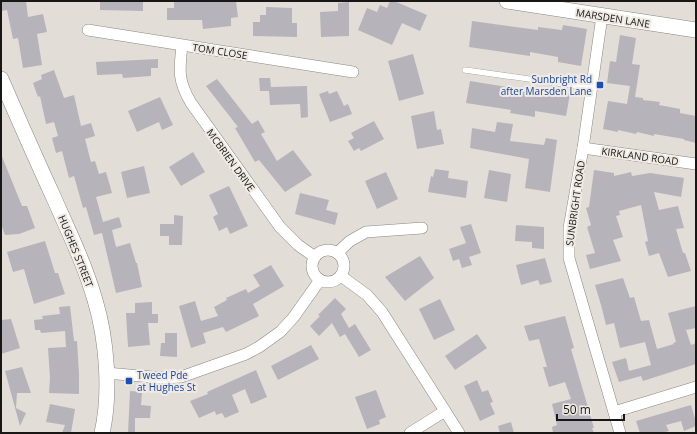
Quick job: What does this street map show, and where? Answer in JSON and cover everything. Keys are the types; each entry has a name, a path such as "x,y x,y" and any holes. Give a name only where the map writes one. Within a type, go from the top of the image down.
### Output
{"street":[{"name":"MARSDEN LANE","path":"507,1 696,30"},
{"name":"SUNBRIGHT ROAD","path":"602,16 570,228 569,258 620,433"},
{"name":"TOM CLOSE","path":"88,30 353,72"},
{"name":"MCBRIEN DRIVE","path":"182,46 180,62 181,84 191,103 280,227 298,245 315,257"},
{"name":"HUGHES STREET","path":"1,79 89,282 100,322 106,357 106,396 102,433"},
{"name":"KIRKLAND ROAD","path":"583,148 696,164"},
{"path":"338,253 350,241 366,232 422,228"},
{"path":"327,250 338,253 342,258 344,265 341,276 337,280 331,282 320,280 312,269 312,263 315,257 321,252 327,250"},
{"path":"341,276 367,295 379,308 459,433"},
{"path":"106,373 181,378 246,354 280,332 293,318 320,280"},
{"path":"614,412 696,386"},
{"path":"410,433 444,411"}],"lane":[{"path":"465,70 592,88"}],"building":[{"path":"1,1 26,1 28,17 43,14 47,32 37,34 42,65 23,68 18,38 13,39 7,10 1,11"},
{"path":"100,1 143,1 143,11 100,10"},
{"path":"174,1 236,1 238,17 231,18 231,26 203,29 202,20 167,20 167,8 174,8"},
{"path":"390,1 394,1 427,15 420,31 402,23 392,45 358,30 367,8 377,12 380,5 387,8"},
{"path":"349,2 349,36 321,37 320,12 338,11 338,3"},
{"path":"266,7 292,8 292,23 297,23 297,37 253,36 253,22 260,22 260,15 266,15"},
{"path":"472,21 538,30 538,27 562,30 563,25 587,29 581,66 558,62 558,57 530,52 530,56 469,47"},
{"path":"620,35 636,38 632,64 640,65 635,97 643,98 643,100 660,102 659,105 680,109 680,113 696,116 696,143 684,139 654,134 654,136 637,132 636,134 618,130 618,132 603,129 608,101 627,104 630,86 607,83 610,61 616,62"},
{"path":"413,54 424,94 399,101 388,61"},
{"path":"158,59 158,68 151,68 151,76 123,78 122,74 97,75 96,62"},
{"path":"54,70 64,98 74,95 81,126 91,123 95,136 85,139 91,162 95,161 99,174 106,172 112,193 96,197 103,222 119,217 122,227 112,230 116,247 130,243 137,263 142,287 116,293 102,233 94,235 86,207 83,208 74,176 69,178 62,151 56,153 52,138 58,136 54,122 46,124 40,96 38,97 33,83 42,79 41,75"},
{"path":"259,78 270,78 271,87 307,86 308,117 301,118 300,104 270,105 269,91 260,91"},
{"path":"217,79 252,124 258,120 265,132 261,134 277,161 293,150 312,175 285,192 259,160 255,162 235,128 238,127 206,86"},
{"path":"470,81 543,93 543,91 570,94 566,116 535,111 535,117 510,113 511,110 466,103"},
{"path":"328,91 329,94 337,91 344,106 348,104 352,114 330,122 319,94"},
{"path":"160,97 173,125 162,130 159,122 137,132 128,111"},
{"path":"434,111 437,130 441,129 444,144 417,149 411,116"},
{"path":"374,121 384,139 361,151 359,148 354,151 348,141 354,138 351,133"},
{"path":"497,122 513,124 510,141 544,145 546,138 557,140 550,192 525,188 529,159 470,148 472,128 495,132"},
{"path":"193,152 205,172 181,186 169,167"},
{"path":"1,154 22,206 27,206 35,228 19,234 5,235 1,224"},
{"path":"144,166 150,193 127,198 121,172"},
{"path":"435,169 449,171 448,178 468,181 466,198 428,192 431,176 433,177"},
{"path":"489,170 511,174 507,202 484,198"},
{"path":"594,170 614,173 614,176 631,172 632,176 650,173 684,178 681,197 654,192 659,210 678,206 684,228 676,229 683,253 685,253 691,271 668,277 659,253 649,256 645,242 648,241 641,205 619,211 620,215 616,216 623,237 613,240 621,261 590,269 586,255 595,253 587,227 591,225 586,208 589,207"},
{"path":"386,172 398,199 377,209 365,181"},
{"path":"229,186 248,226 230,234 227,227 219,231 213,217 218,214 209,195"},
{"path":"300,193 329,200 326,210 338,213 335,225 295,214"},
{"path":"174,215 183,216 182,245 169,245 169,236 160,236 160,224 174,224"},
{"path":"471,224 481,253 469,257 472,265 462,268 459,259 453,261 449,249 466,243 460,227"},
{"path":"516,225 544,227 544,249 532,248 532,242 515,241"},
{"path":"45,241 55,273 58,273 65,294 34,304 24,269 13,272 7,252"},
{"path":"420,256 434,278 405,301 385,277"},
{"path":"545,258 552,282 540,285 538,280 521,285 516,265"},
{"path":"271,265 284,286 253,304 259,316 226,332 223,327 203,333 206,343 191,348 179,306 195,301 201,321 218,316 214,307 227,300 226,298 246,289 248,293 260,286 253,275"},
{"path":"623,278 630,298 634,297 641,321 649,320 657,349 676,342 668,313 696,306 696,328 686,330 691,345 696,343 696,364 643,381 641,376 619,382 612,362 626,358 629,371 651,365 645,342 620,348 614,323 606,325 595,285"},
{"path":"335,298 346,309 341,314 349,328 355,324 371,350 359,357 345,334 340,337 332,323 319,336 310,326 320,316 318,315"},
{"path":"440,299 455,330 434,340 419,309"},
{"path":"152,302 152,314 158,314 158,323 148,323 150,345 128,347 126,313 135,313 135,303"},
{"path":"70,306 74,341 77,341 79,394 49,393 50,378 48,348 66,347 65,331 41,333 40,330 35,330 34,320 43,319 42,316 60,314 59,307"},
{"path":"565,316 574,348 571,349 594,428 592,428 594,433 553,433 552,427 557,425 552,404 571,399 565,382 549,387 543,367 547,367 539,339 529,341 524,326"},
{"path":"11,319 20,348 1,354 1,320"},
{"path":"165,333 177,333 177,357 160,356 161,343 165,343"},
{"path":"477,334 487,348 455,370 445,356"},
{"path":"311,345 319,359 278,380 271,366"},
{"path":"22,367 31,393 17,393 16,408 26,413 20,426 5,371"},
{"path":"256,370 267,397 251,404 245,389 232,395 239,412 225,418 222,413 216,415 215,411 199,418 190,401 208,394 207,392"},
{"path":"477,380 482,392 488,390 493,402 490,403 495,414 480,421 464,386"},
{"path":"376,390 386,417 379,420 380,424 367,429 355,397"},
{"path":"130,391 142,392 141,405 151,406 150,418 135,418 135,433 128,433"},
{"path":"50,404 75,409 71,433 62,433 65,425 46,422"},
{"path":"691,405 696,426 684,431 681,421 666,425 669,431 661,433 640,433 636,421"},
{"path":"511,422 514,433 500,433 498,426"}],"place":[{"name":"Sunbright Rd after Marsden Lane","path":"600,85"},
{"name":"Tweed Pde at Hughes St","path":"129,381"}]}
